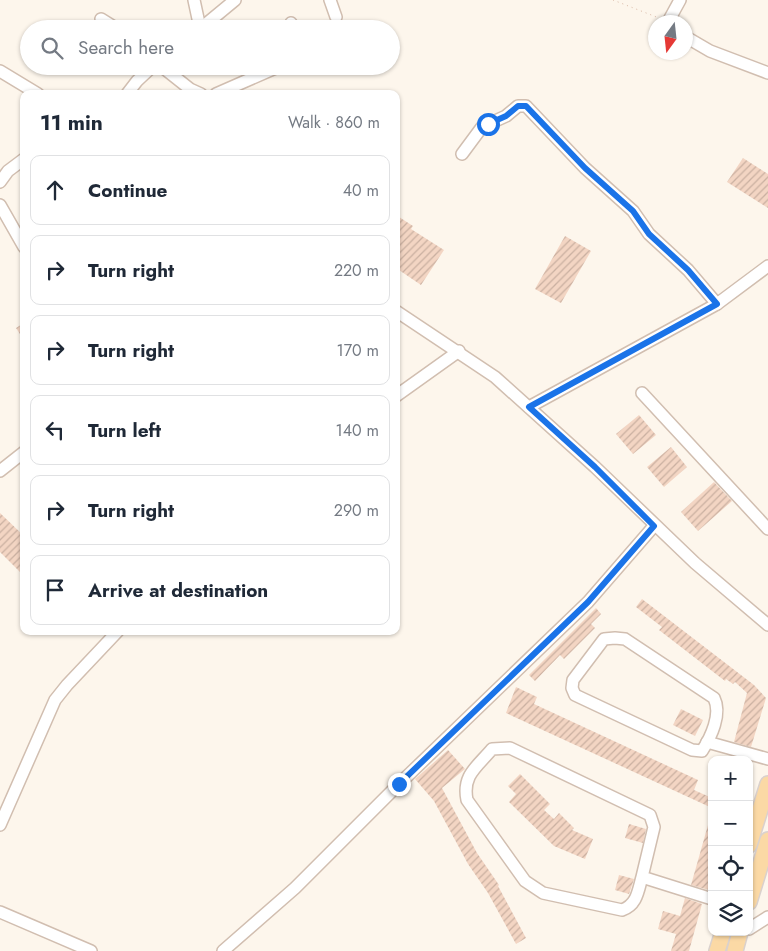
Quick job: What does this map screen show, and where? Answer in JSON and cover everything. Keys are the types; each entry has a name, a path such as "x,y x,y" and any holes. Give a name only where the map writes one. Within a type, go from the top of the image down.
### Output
{"main road":[{"path":"753,832 768,784"},
{"path":"753,891 767,852"},
{"path":"717,951 722,936"}],"street":[{"path":"194,0 198,20"},
{"path":"210,20 235,0"},
{"path":"330,0 336,17"},
{"path":"672,15 680,0"},
{"path":"693,41 710,51 768,73"},
{"path":"0,71 31,90"},
{"path":"130,90 143,75"},
{"path":"172,75 192,90"},
{"path":"225,90 259,75"},
{"path":"462,154 482,127 506,116 518,106 526,106 585,168 633,211 649,234 688,270 717,304"},
{"path":"0,182 8,171 20,162"},
{"path":"0,205 20,240"},
{"path":"529,407 717,304 768,266"},
{"path":"400,314 459,351 495,377 595,467 654,526 768,624"},
{"path":"400,393 459,351"},
{"path":"642,393 768,529"},
{"path":"0,471 20,455"},
{"path":"223,951 295,888 399,784 588,602 654,526"},
{"path":"0,825 55,700 61,691 114,635"},
{"path":"604,639 625,639 714,698 718,710 708,742 702,751 692,750 575,695 572,688 573,680 604,639"},
{"path":"708,742 768,759"},
{"path":"510,748 650,815 654,828 642,877 635,901 629,908 622,910 543,893 524,881 467,800 464,788 466,778 492,749 510,748"},
{"path":"642,877 708,898"},
{"path":"0,912 91,951"},
{"path":"753,926 768,917"}],"path":[{"path":"613,0 650,15"}],"building":[{"path":"743,158 768,174 768,208 727,182"},
{"path":"400,218 413,226 411,229 444,250 421,285 400,271"},
{"path":"565,236 591,251 561,303 535,289"},
{"path":"20,326 20,334 16,328"},
{"path":"639,415 656,435 633,454 616,434"},
{"path":"671,447 687,467 664,487 647,467"},
{"path":"714,482 732,501 698,531 681,512"},
{"path":"0,513 20,532 20,572 0,552"},
{"path":"642,599 754,685 766,698 751,747 734,742 747,693 735,682 733,684 726,679 725,681 659,630 662,627 636,607"},
{"path":"596,608 601,614 591,624 595,628 564,659 560,655 535,681 529,675"},
{"path":"516,687 537,697 534,704 698,780 694,790 708,796 708,806 506,713"},
{"path":"681,709 703,720 695,736 673,725"},
{"path":"448,750 465,769 442,788 477,853 499,885 526,938 516,944 488,893 468,864 434,801 415,779"},
{"path":"520,774 550,804 544,810 554,819 559,813 574,828 572,830 593,839 585,859 554,846 509,802 516,794 508,786"},
{"path":"629,824 646,829 643,843 625,838"},
{"path":"708,825 708,890 691,885"},
{"path":"619,875 634,879 629,894 615,890"},
{"path":"685,898 702,904 689,951 671,951 676,934 658,929 663,911 680,916"}],"route":[{"path":"399,784 588,602 654,526 595,467 529,407 559,390 594,374 717,304 688,270 658,244 633,211 585,168 526,106 518,106 506,116 488,124"}]}
